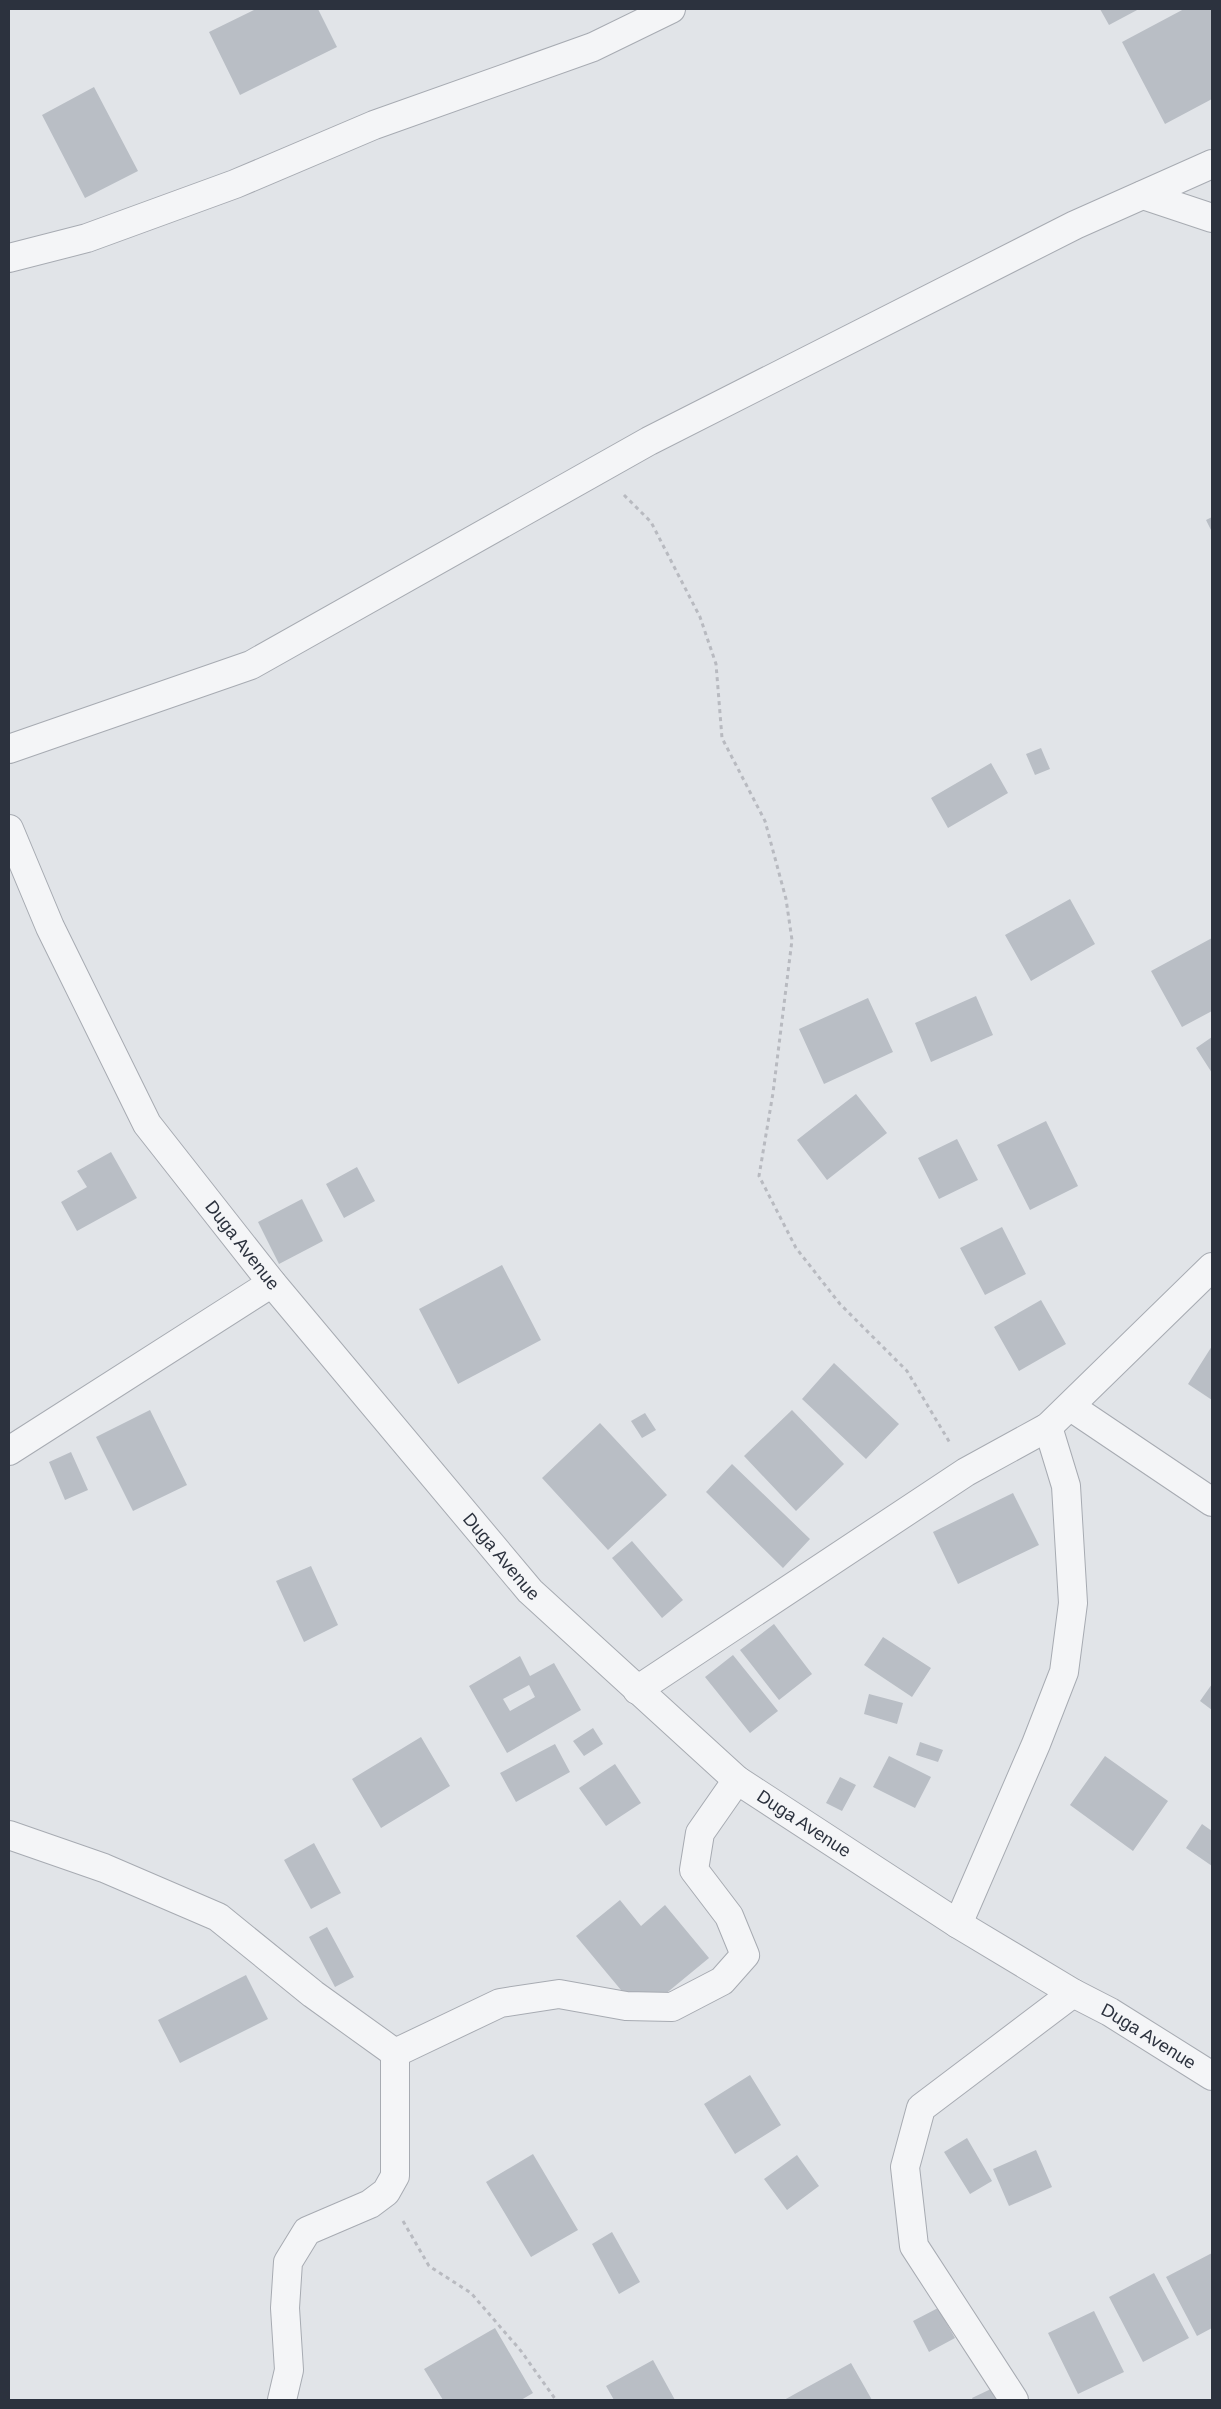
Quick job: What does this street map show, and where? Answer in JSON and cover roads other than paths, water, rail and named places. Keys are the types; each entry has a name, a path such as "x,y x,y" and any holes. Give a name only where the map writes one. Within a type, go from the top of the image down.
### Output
{"street":[{"path":"9,258 87,238 234,184 374,125 593,47 671,9"},
{"path":"9,749 251,665 649,441 1075,225 1212,164"},
{"path":"1143,195 1212,218"},
{"name":"Duga Avenue","path":"9,829 50,927 147,1124 272,1284 530,1592 737,1780 958,1924 1073,1993 1110,2012 1212,2076"},
{"path":"637,1690 966,1472 1048,1427 1071,1407 1212,1266"},
{"path":"9,1451 272,1284"},
{"path":"1071,1407 1212,1502"},
{"path":"958,1924 1036,1744 1064,1672 1072,1603 1066,1486 1048,1427"},
{"path":"395,2054 500,2003 559,1994 626,2006 672,2007 722,1981 745,1955 729,1916 694,1870 700,1833 737,1780"},
{"path":"9,1835 104,1868 218,1917 313,1994 395,2054"},
{"path":"1014,2400 914,2246 905,2167 921,2108 1073,1993"},
{"path":"282,2400 289,2370 285,2308 288,2262 307,2231 370,2204 386,2192 395,2176 395,2054"}]}
